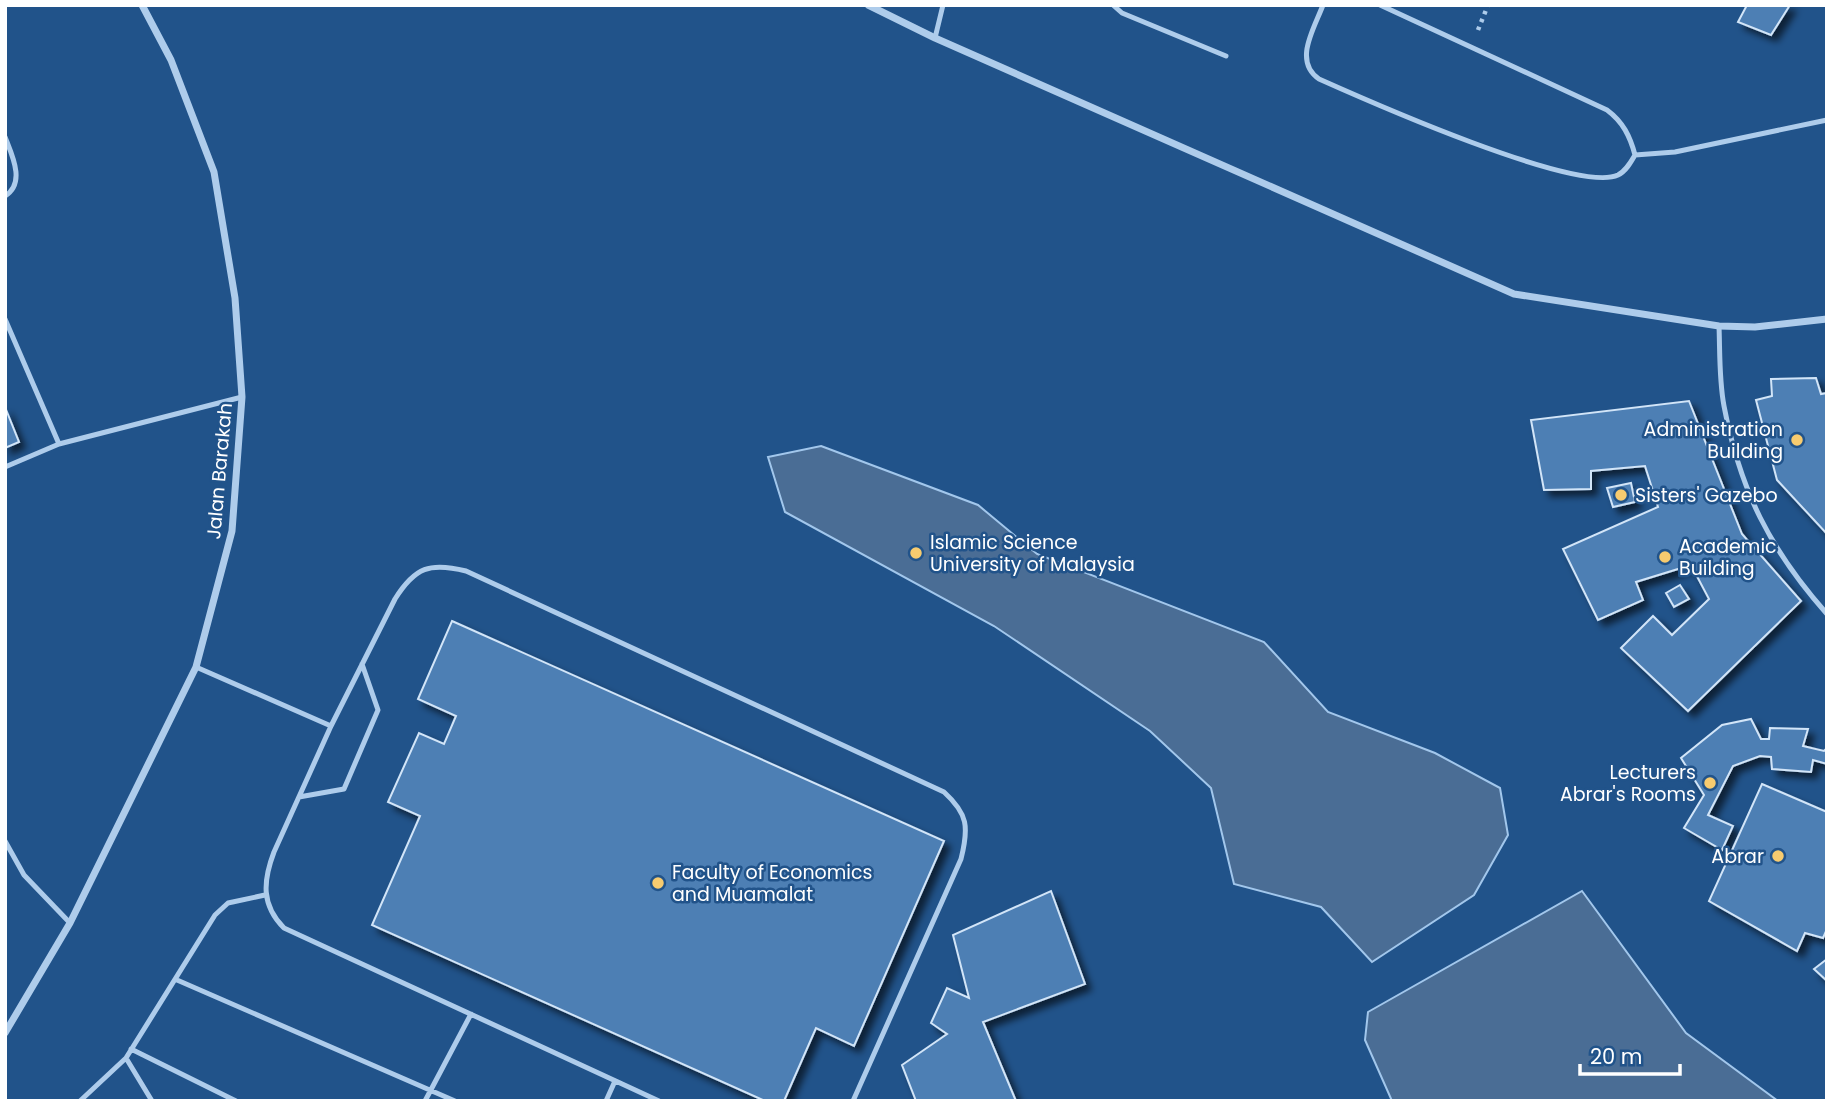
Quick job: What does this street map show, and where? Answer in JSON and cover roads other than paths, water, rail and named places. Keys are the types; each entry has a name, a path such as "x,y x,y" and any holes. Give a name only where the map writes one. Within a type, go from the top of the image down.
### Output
{"street":[{"name":"Jalan Barakah","path":"5,1033 70,923 196,667 232,531 242,397 235,298 214,172 171,60 142,5"},
{"path":"868,5 934,38 1514,294 1718,326 1755,327 1827,320"}],"lane":[{"path":"934,38 943,5"},
{"path":"1112,5 1122,13 1226,56"},
{"path":"1323,5 1305,56 1311,74 1512,158 1581,175 1618,175 1636,155 1675,152 1827,120"},
{"path":"1380,5 1607,110 1623,125 1636,155"},
{"path":"5,137 16,173 15,183 5,196"},
{"path":"5,319 59,444"},
{"path":"1718,326 1724,404 1743,482 1780,556 1827,614"},
{"path":"5,467 59,444 242,397"},
{"path":"659,1101 284,928 272,916 265,895 267,873 299,797 331,726 407,579 426,567 448,566 466,571 944,792 960,807 966,823 961,859 853,1101"},
{"path":"299,797 344,789 378,710 362,664"},
{"path":"196,667 331,726"},
{"path":"5,841 24,875 70,923"},
{"path":"80,1101 126,1058 215,915 228,903 265,895"},
{"path":"177,980 455,1101"},
{"path":"425,1101 471,1014"},
{"path":"131,1049 236,1101"},
{"path":"126,1058 152,1101"},
{"path":"606,1101 615,1081"}],"water":[{"path":"821,446 978,505 1037,554 1264,642 1328,712 1435,753 1500,788 1508,835 1474,895 1372,962 1321,907 1234,884 1211,788 1150,731 994,626 785,512 768,457"},
{"path":"1582,891 1686,1033 1778,1101 1392,1101 1365,1040 1368,1012"}],"place":[{"name":"Administration Building","path":"1797,440"},
{"name":"Sisters' Gazebo","path":"1621,495"},
{"name":"Islamic Science University of Malaysia","path":"916,553"},
{"name":"Academic Building","path":"1665,557"},
{"name":"Lecturers Abrar's Rooms","path":"1710,783"},
{"name":"Abrar","path":"1778,856"},
{"name":"Faculty of Economics and Muamalat","path":"658,883"}]}
